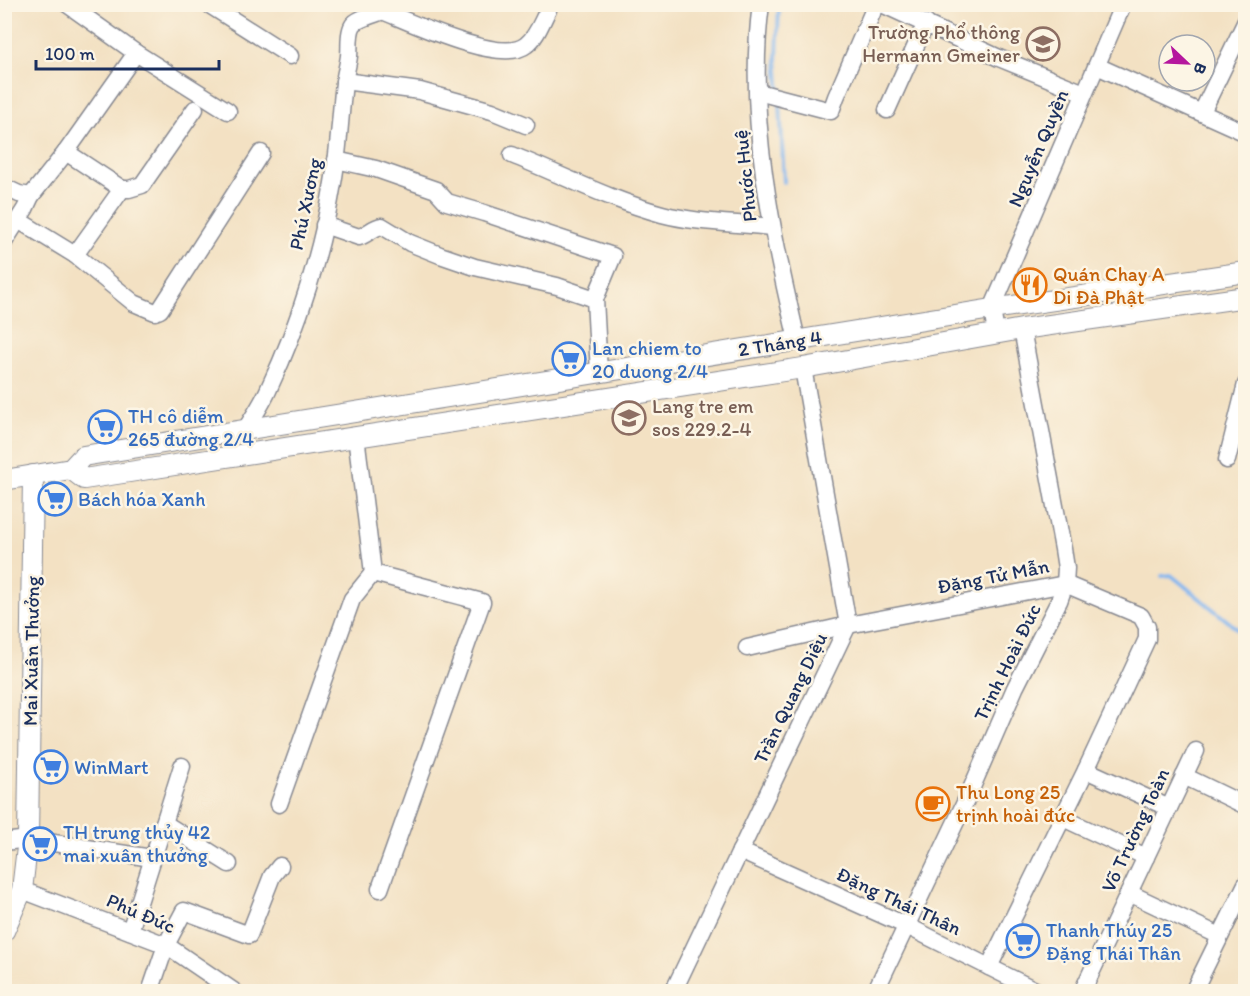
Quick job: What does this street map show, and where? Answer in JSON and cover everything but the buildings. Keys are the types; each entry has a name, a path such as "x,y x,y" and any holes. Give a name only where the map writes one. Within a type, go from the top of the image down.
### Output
{"main road":[{"name":"2 Tháng 4","path":"4,480 71,469 83,456 992,309 1245,272"},
{"name":"2 Tháng 4","path":"71,469 84,479 803,368 1022,329 1245,297"},
{"name":"Mai Xuân Thưởng","path":"4,931 22,890 28,839 33,475"}],"street":[{"path":"67,4 136,53 228,111"},
{"path":"208,4 290,56"},
{"name":"Phước Huệ","path":"761,4 758,92 766,195 771,227 797,340"},
{"path":"758,92 831,111 873,11 881,4 999,58 1084,93"},
{"name":"Nguyễn Quyền","path":"992,309 1123,4"},
{"path":"391,8 444,36 504,51 517,51 527,45 548,10"},
{"name":"Phú Xương","path":"245,430 270,388 285,350 304,296 324,225 336,160 350,31 354,23 360,19 391,8"},
{"path":"1202,112 1245,21"},
{"path":"887,110 926,24"},
{"path":"4,242 31,196 66,153 136,53"},
{"path":"1097,66 1245,133"},
{"path":"344,81 420,91 492,111 526,125"},
{"path":"66,153 122,189 142,185 195,109"},
{"path":"18,220 75,255 134,303 155,312 160,310 261,153"},
{"path":"512,155 575,183 663,214 771,227"},
{"path":"336,160 376,170 436,190 447,202 613,256 595,299 599,373"},
{"path":"4,187 19,194 31,196"},
{"path":"75,255 122,189"},
{"path":"324,225 359,237 382,226 410,243 475,267 557,286 595,299"},
{"path":"992,309 996,334"},
{"name":"Trịnh Hoài Đức","path":"875,992 1065,584 1066,568 1063,549 1022,329"},
{"name":"Trần Quang Diệu","path":"673,992 848,625 803,368"},
{"path":"1227,460 1240,433 1245,384"},
{"path":"279,804 352,599 373,573 356,436"},
{"path":"373,573 482,602 380,889"},
{"name":"Đặng Tử Mẫn","path":"747,648 848,625 1065,584 1141,616 1147,627 1147,639 1086,770"},
{"name":"Võ Trường Toàn","path":"1082,992 1196,751"},
{"path":"130,931 182,766"},
{"path":"989,967 1086,770 1168,808"},
{"path":"1184,776 1245,806"},
{"path":"1063,818 1146,857"},
{"path":"164,823 229,864"},
{"path":"4,842 28,839 152,858"},
{"name":"Đặng Thái Thân","path":"740,851 907,926 1039,992"},
{"path":"150,992 166,945 184,911 249,935 272,876 280,866"},
{"path":"1193,992 1245,884"},
{"name":"Phú Đức","path":"22,890 166,945 235,992"},
{"path":"1129,893 1220,936"}],"waterway":[{"path":"779,4 777,60 780,94"},
{"path":"780,102 784,182"},
{"path":"1162,576 1171,575 1246,636"}],"place":[{"name":"Trường Phổ thông Hermann Gmeiner","path":"1043,44"},
{"name":"Quán Chay A Di Đà Phật","path":"1030,285"},
{"name":"Lan chiem to 20 duong 2/4","path":"569,359"},
{"name":"Lang tre em sos 229.2-4","path":"629,418"},
{"name":"TH cô diễm 265 đường 2/4","path":"105,427"},
{"name":"Bách hóa Xanh","path":"55,499"},
{"name":"WinMart","path":"51,767"},
{"name":"Thu Long 25 trịnh hoài đức","path":"933,804"},
{"name":"TH trung thủy 42 mai xuân thưởng","path":"40,844"},
{"name":"Thanh Thúy 25 Đặng Thái Thân","path":"1023,941"}]}
